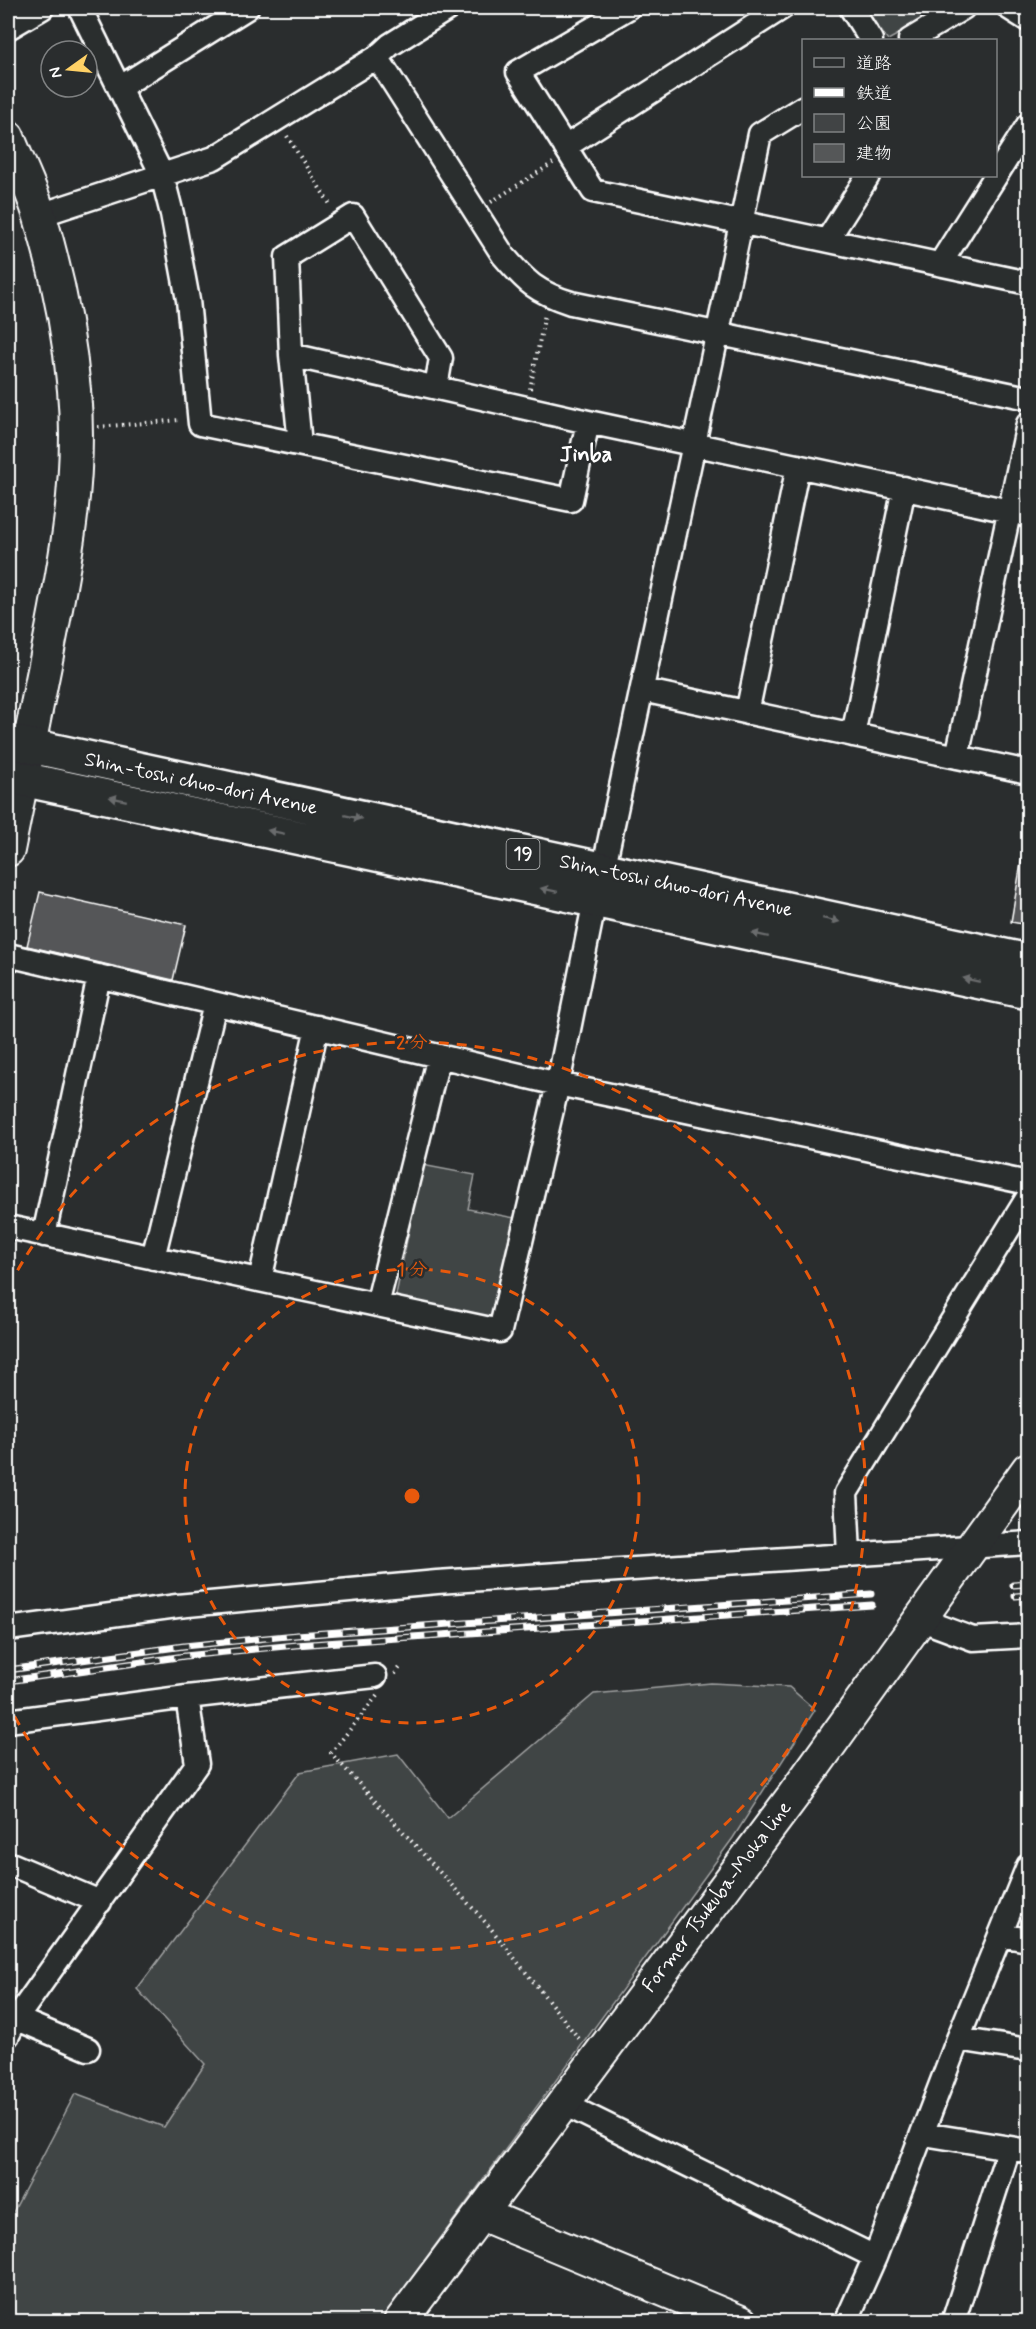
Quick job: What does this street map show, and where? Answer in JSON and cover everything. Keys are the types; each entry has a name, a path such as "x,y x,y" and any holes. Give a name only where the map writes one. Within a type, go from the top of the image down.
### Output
{"main road":[{"name":"Shin-toshi chuo-dori Avenue","path":"18,743 1029,992"},
{"name":"Shin-toshi chuo-dori Avenue","path":"15,777 599,886 1029,961"}],"street":[{"path":"8,28 42,8"},
{"path":"80,8 162,175 189,300 200,424 572,500 588,422"},
{"path":"119,88 247,8"},
{"path":"40,215 214,158 378,57 390,45 449,8"},
{"path":"628,8 518,72 593,191 1029,283"},
{"path":"567,150 782,8"},
{"path":"850,8 870,39"},
{"path":"912,39 963,8"},
{"path":"1009,8 1029,20"},
{"path":"378,57 502,255 522,278 548,296 571,303 1029,398"},
{"path":"8,1227 500,1331 558,1084 760,134 802,108"},
{"path":"997,175 1029,125"},
{"path":"8,140 40,215 68,334 74,390 76,472 67,556 18,743 8,850"},
{"path":"828,239 867,177"},
{"path":"940,264 996,177"},
{"path":"300,444 291,356 287,257 353,216 441,358 436,387"},
{"path":"291,356 588,422 1019,513"},
{"path":"957,757 1019,513 1029,424"},
{"path":"747,713 798,466"},
{"path":"853,735 904,488"},
{"path":"642,690 1029,772"},
{"path":"8,955 558,1084 1029,1183"},
{"path":"44,1235 99,976"},
{"path":"153,1258 215,1004"},
{"path":"260,1280 317,1027"},
{"path":"377,1305 439,1056"},
{"path":"849,1555 846,1493 1029,1197"},
{"name":"Former Tsukuba-Moka line","path":"400,2322 793,1796 1029,1469"},
{"path":"8,1629 177,1606 437,1582 1029,1543"},
{"path":"920,1619 973,1639 1029,1636"},
{"path":"8,1721 187,1696 381,1683"},
{"path":"88,2049 10,2023 197,1764 187,1696"},
{"path":"8,1863 99,1902"},
{"path":"846,2322 875,2257 924,2134 958,2039 1029,1866"},
{"path":"1000,1935 1029,1940"},
{"path":"958,2039 1029,2050"},
{"path":"562,2103 875,2257"},
{"path":"924,2134 1019,2150 953,2322"},
{"path":"481,2214 740,2321"}],"path":[{"path":"278,120 341,223"},
{"path":"475,212 567,150"},
{"path":"526,408 548,296"},
{"path":"94,427 200,418"},
{"path":"402,1665 381,1683 331,1753 488,1925 596,2059"}],"green space":[{"path":"864,8 946,8 890,39 887,39"},
{"path":"422,1165 475,1175 468,1209 520,1219 490,1323 400,1303 396,1295"},
{"path":"711,1683 789,1687 815,1710 733,1838 380,2321 8,2321 8,2222 75,2094 164,2127 205,2064 137,1989 300,1772 398,1754 448,1818 594,1694"}],"building":[{"path":"1028,822 1028,925 1011,922"},
{"path":"40,892 186,925 173,980 27,946"}],"railway":[{"path":"1013,1585 1028,1584"},
{"path":"8,1670 184,1646 297,1635 871,1594"},
{"path":"1015,1596 1028,1595"},
{"path":"8,1681 185,1656 296,1645 872,1605"}],"district":[{"name":"Jinba","path":"586,455"}]}
